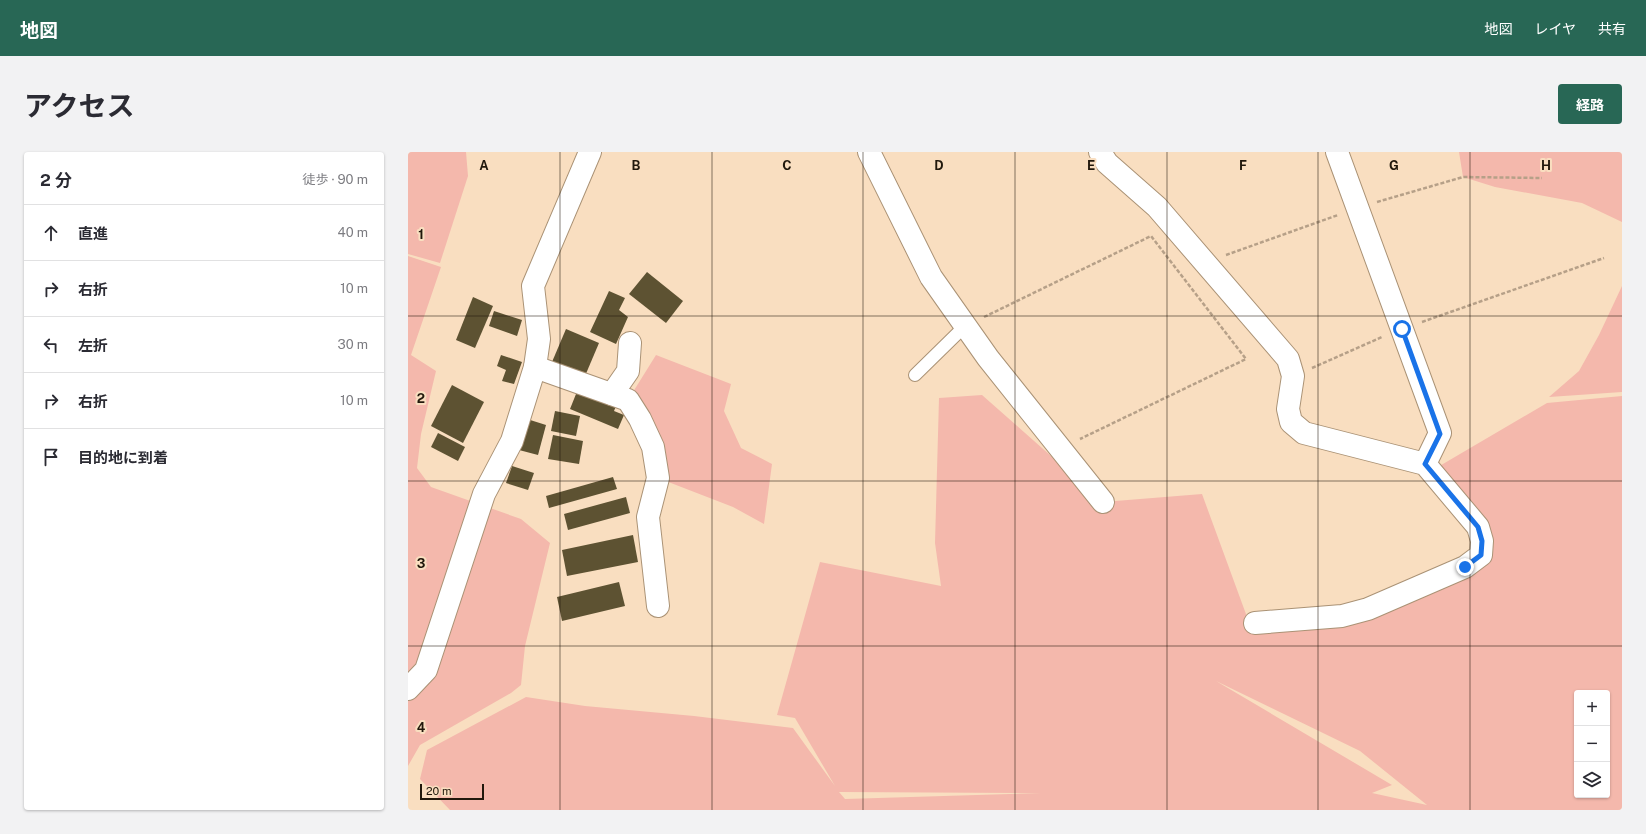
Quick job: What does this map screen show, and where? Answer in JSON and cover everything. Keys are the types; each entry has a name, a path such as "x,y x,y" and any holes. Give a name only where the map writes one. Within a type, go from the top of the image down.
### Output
{"street":[{"path":"408,689 426,670 484,494 512,441 535,367 539,340 533,286 590,152"},
{"path":"869,152 931,277 988,358 1103,502"},
{"path":"1100,152 1107,163 1157,207 1288,360 1293,376 1288,409 1291,422 1304,433 1425,464 1478,527 1482,541 1481,555 1465,567 1368,609 1342,616 1255,623"},
{"path":"1336,152 1440,434 1425,464"},
{"path":"612,394 628,371 630,343"},
{"path":"535,367 628,400 640,419 653,447 658,478 648,517 658,606"}],"lane":[{"path":"915,375 965,326"}],"path":[{"path":"965,326 1151,236 1246,359 1060,448"},
{"path":"1293,376 1402,329 1604,258"}],"shaded area":[{"path":"408,152 466,152 468,176 440,263 408,254"},
{"path":"1459,152 1622,152 1622,222 1582,203 1495,187 1463,177"},
{"path":"408,256 441,267 411,355 436,371 421,434 417,468 431,487 521,519 550,543 525,646 521,685 511,693 420,745 408,766"},
{"path":"1622,286 1622,392 1549,397 1579,371 1599,335"},
{"path":"656,355 731,384 724,411 741,448 772,464 764,524 733,507 658,478 628,400"},
{"path":"982,395 1103,502 1202,494 1250,625 1346,615 1481,555 1479,520 1431,471 1547,403 1622,396 1622,810 450,810 420,779 427,750 526,697 585,706 694,716 793,728 835,786 795,718 777,715 820,562 941,586 935,543 939,398","holes":["1216,681 1360,751 1427,805 1372,793 1392,785","839,792 1041,793 845,799"]}],"building":[{"path":"647,272 683,301 666,323 629,294"},
{"path":"609,291 625,298 619,310 628,317 616,344 590,332"},
{"path":"473,297 493,306 475,348 456,340"},
{"path":"494,311 522,320 517,336 489,326"},
{"path":"566,329 599,343 585,376 552,362"},
{"path":"501,355 522,362 514,384 502,381 506,370 497,366"},
{"path":"452,385 484,402 463,443 431,426"},
{"path":"578,389 616,406 614,411 624,415 618,429 570,409"},
{"path":"555,411 580,416 576,436 551,431"},
{"path":"527,419 546,425 538,455 519,450"},
{"path":"438,433 465,447 458,461 431,447"},
{"path":"553,435 583,441 579,464 548,459"},
{"path":"512,466 534,473 528,490 506,483"},
{"path":"613,477 617,489 549,508 546,496"},
{"path":"626,497 630,513 568,530 564,514"},
{"path":"633,535 638,562 567,576 562,550"},
{"path":"619,582 625,606 562,621 557,597"}],"route":[{"path":"1402,329 1440,434 1425,464 1478,527 1482,541 1481,555 1465,567"}]}
